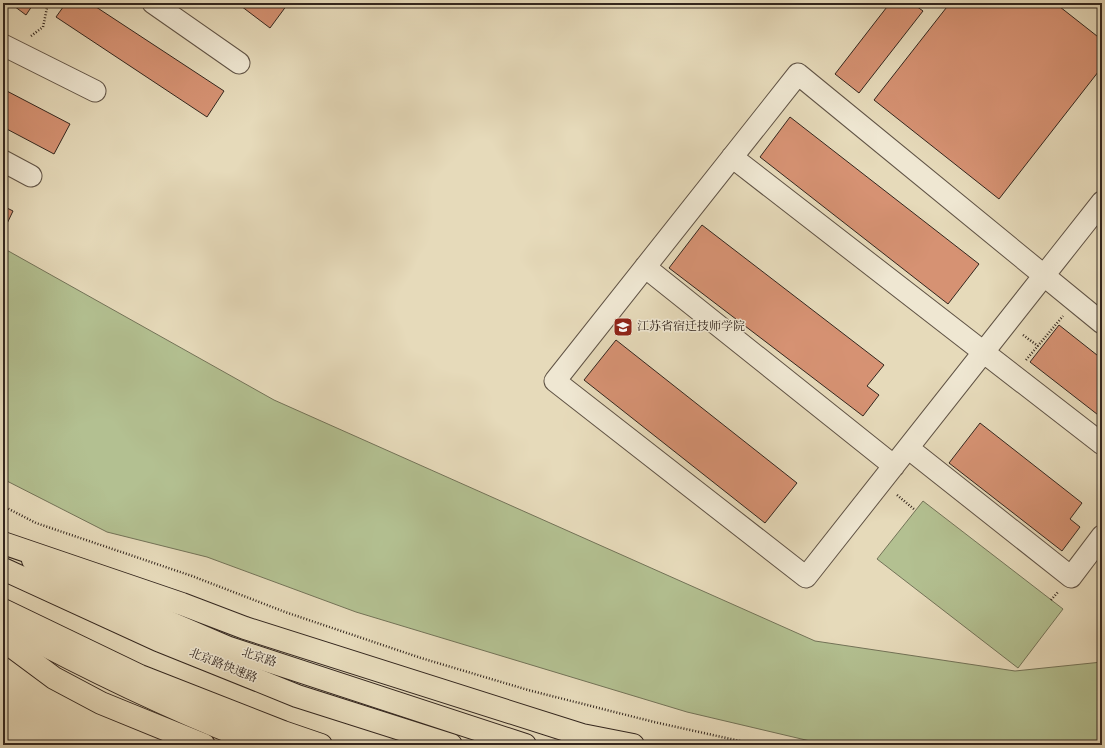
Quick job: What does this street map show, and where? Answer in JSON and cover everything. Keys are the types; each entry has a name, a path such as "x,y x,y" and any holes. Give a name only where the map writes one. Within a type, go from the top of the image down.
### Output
{"main road":[{"name":"北京路","path":"3,544 71,580 229,648 525,745"},
{"path":"3,544 182,604 245,628 582,735 633,745"},
{"name":"北京路快速路","path":"3,569 158,640 297,696 451,745"},
{"path":"3,610 140,676 283,732 321,745"},
{"path":"3,623 81,665 213,726 264,745"},
{"path":"3,640 54,678 101,703 204,745"}],"lane":[{"path":"153,3 239,63"},
{"path":"7,47 95,91"},
{"path":"1102,202 1044,275 806,578 555,381 798,74 1044,275 1102,323"},
{"path":"732,157 1102,444"},
{"path":"3,161 31,176"},
{"path":"645,267 894,466"},
{"path":"908,448 1071,576 1102,536"}],"path":[{"path":"7,47 42,27 48,3"},
{"path":"1022,366 1064,314"},
{"path":"3,506 36,524 192,576 285,612 421,658 558,697 654,722 758,745"}],"green space":[{"path":"3,248 274,400 815,641 1015,671 1102,662 1102,745 827,745 687,712 356,612 207,557 107,532 3,479"},
{"path":"923,501 1063,609 1018,668 877,559"}],"building":[{"path":"10,3 34,3 26,15"},
{"path":"66,3 90,3 224,91 207,117 56,17"},
{"path":"237,3 285,3 287,5 270,28"},
{"path":"890,3 912,3 923,11 859,93 835,74"},
{"path":"950,3 1055,3 1102,40 1102,67 999,199 874,100"},
{"path":"3,89 70,124 54,154 3,127"},
{"path":"790,117 979,264 948,304 760,157"},
{"path":"3,206 13,211 3,232"},
{"path":"702,225 884,365 867,386 879,395 863,416 669,268"},
{"path":"1059,325 1102,359 1102,418 1030,362"},
{"path":"616,340 797,483 765,523 584,380"},
{"path":"980,423 1082,503 1070,519 1080,527 1062,551 949,463"}],"place":[{"name":"江苏省宿迁技师学院","path":"623,327"}]}
